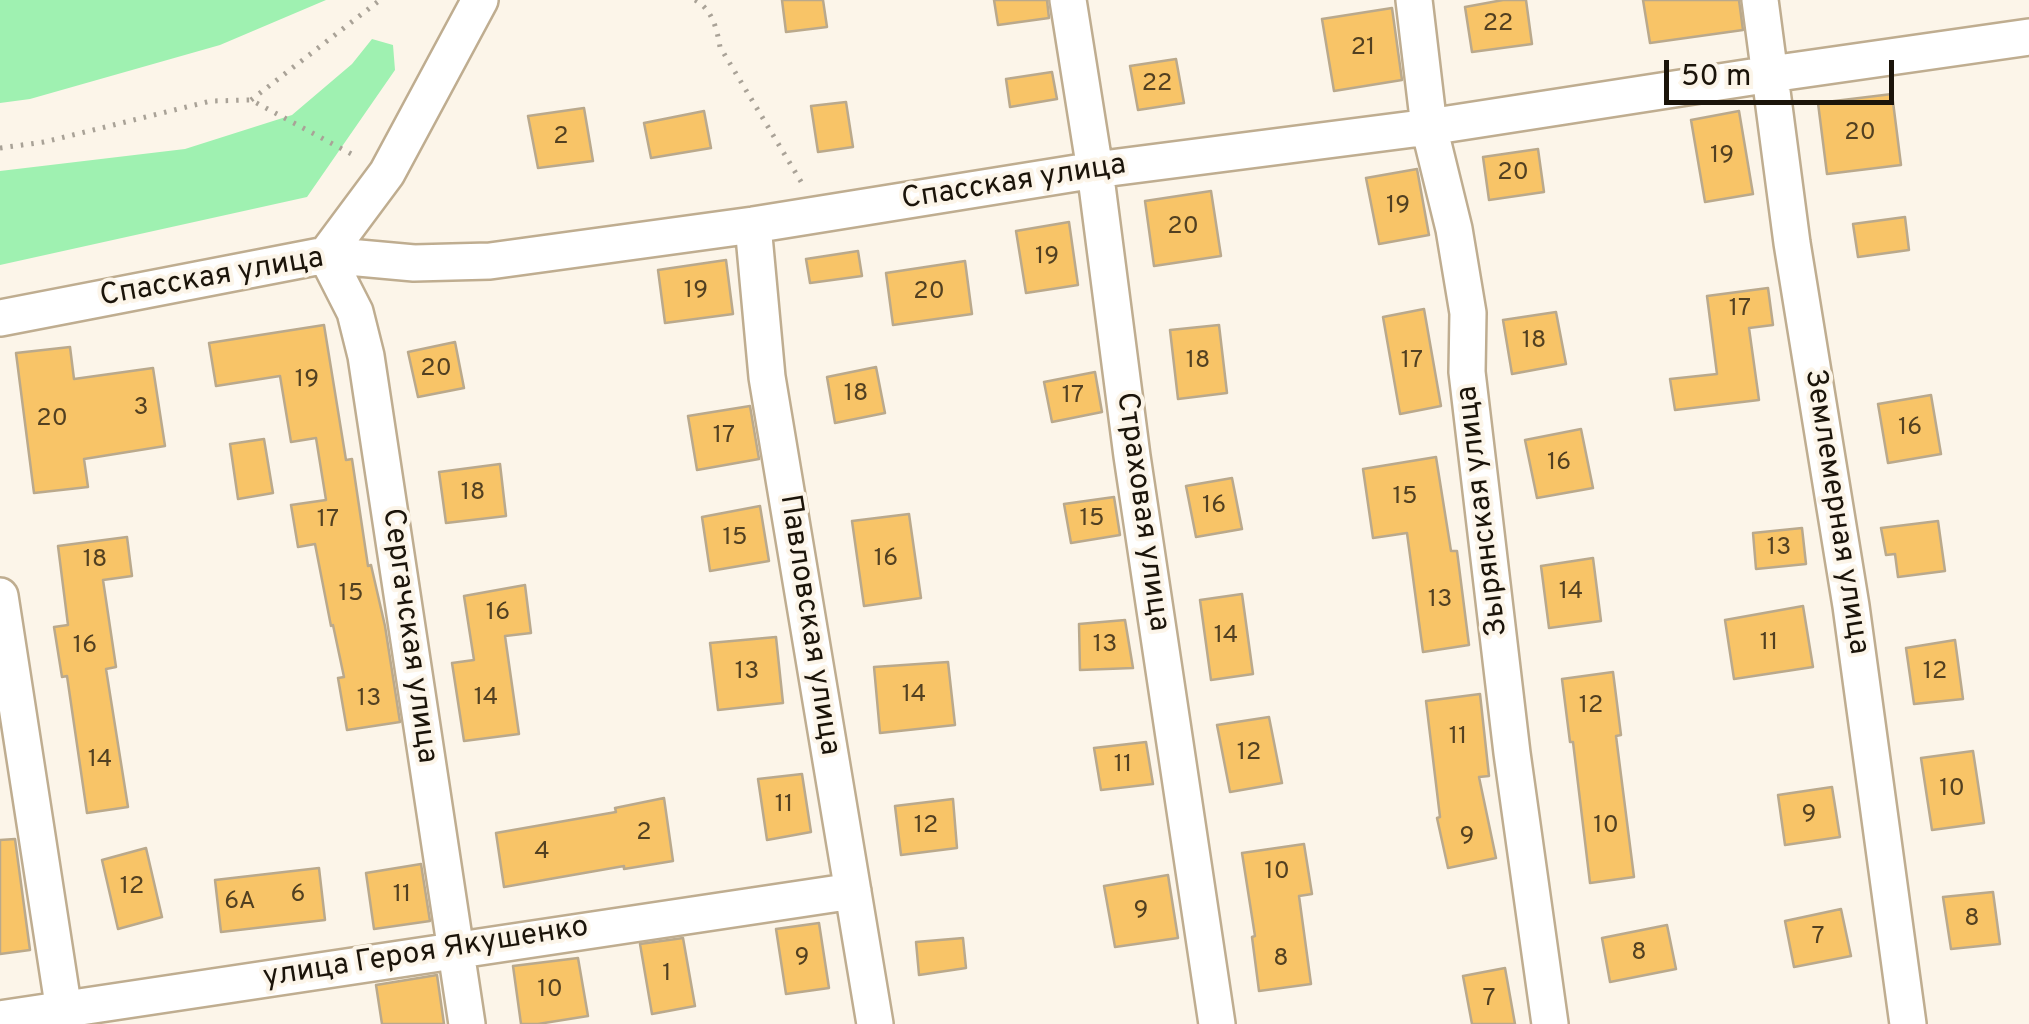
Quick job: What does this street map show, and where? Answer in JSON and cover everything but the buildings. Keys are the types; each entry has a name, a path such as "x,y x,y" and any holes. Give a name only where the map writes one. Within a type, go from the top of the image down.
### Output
{"street":[{"path":"326,255 387,172 480,0"},
{"name":"Страховая улица","path":"1068,0 1095,170 1134,476 1217,1024"},
{"name":"Зырянская улица","path":"1414,0 1428,127 1454,229 1468,313 1468,372 1512,753 1550,1024"},
{"name":"Землемерная улица","path":"1760,0 1792,243 1851,606 1908,1024"},
{"name":"Спасская улица","path":"0,318 326,255 414,263 490,261 2029,37"},
{"name":"Павловская улица","path":"754,225 767,377 875,1024"},
{"name":"Сергачская улица","path":"326,255 355,312 366,356 467,1024"},
{"path":"0,596 65,1017"},
{"name":"улица Героя Якушенко","path":"0,1019 65,1017 455,950 853,891"}],"path":[{"path":"251,100 380,0"},
{"path":"695,0 701,2 717,27 720,47 820,214"},
{"path":"0,148 44,142 212,101 251,100 387,172"}],"green space":[{"path":"0,0 326,0 220,45 30,99 0,103"},
{"path":"372,39 393,45 395,70 307,197 0,265 0,171 185,149 292,115 352,64"}]}
